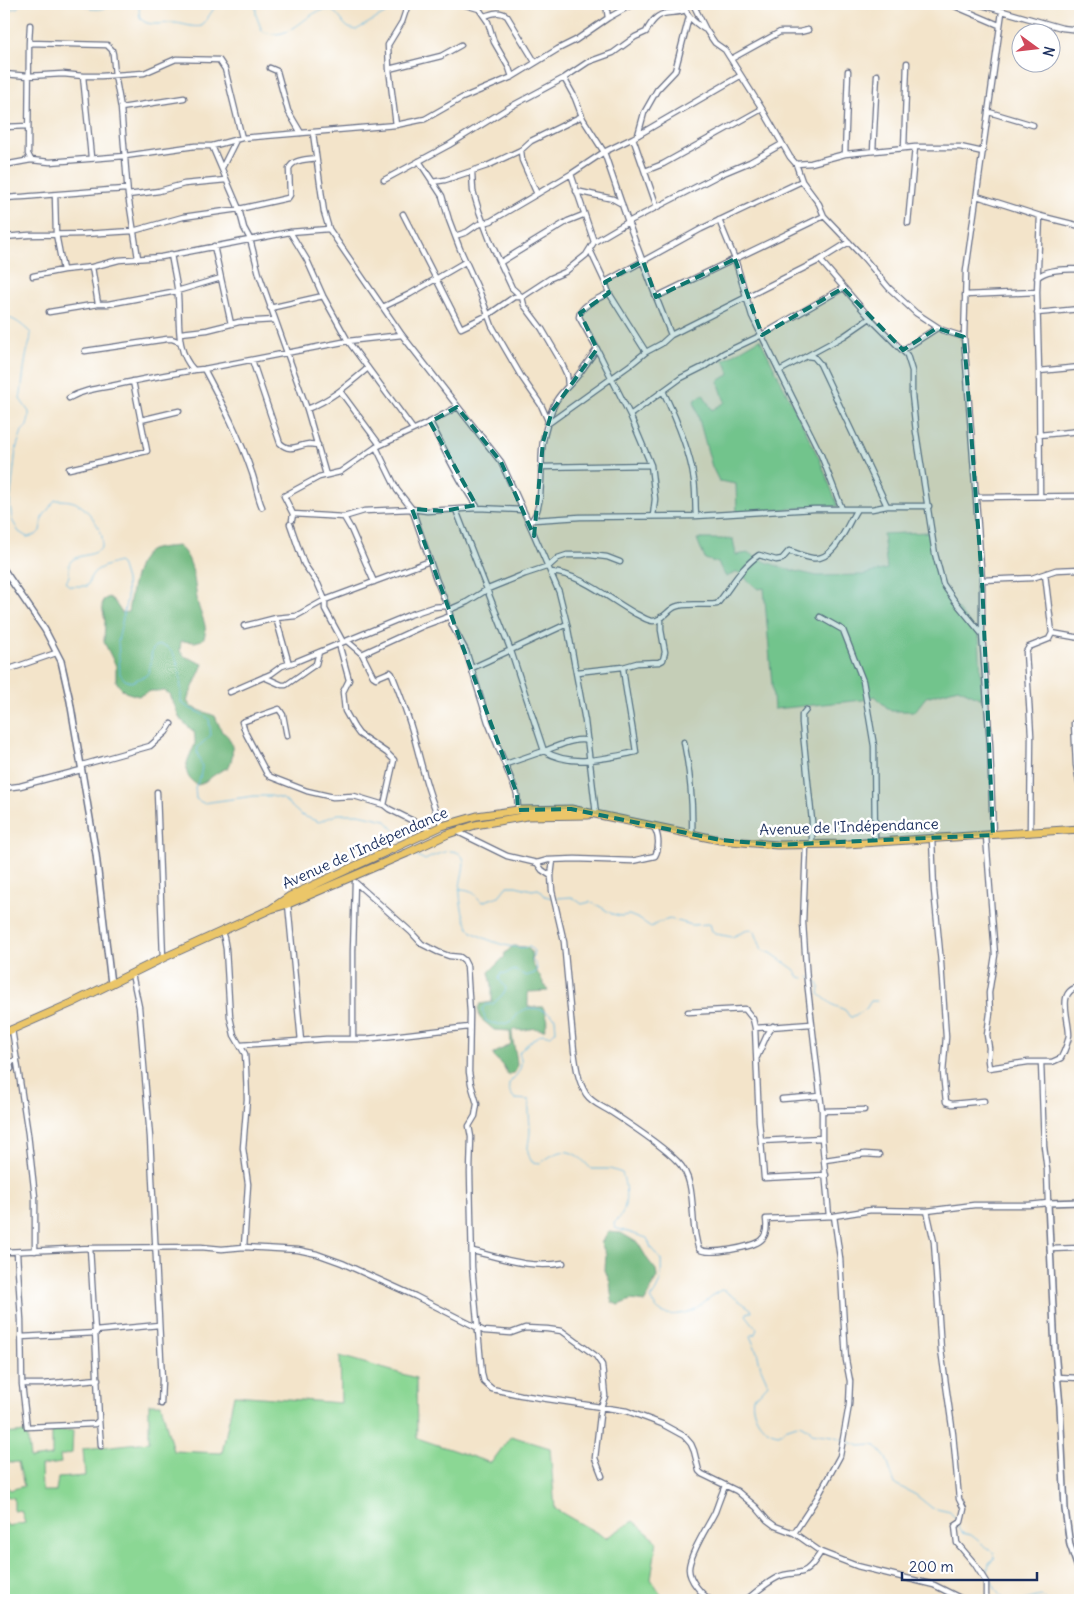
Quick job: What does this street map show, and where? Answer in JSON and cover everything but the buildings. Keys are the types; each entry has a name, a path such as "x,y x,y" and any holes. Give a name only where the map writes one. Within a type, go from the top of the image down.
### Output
{"main road":[{"name":"Avenue de l'Indépendance","path":"271,909 290,896 430,830 477,816 518,810 571,809 587,811 692,834 744,843 777,846 989,836 1080,829"},
{"name":"Avenue de l'Indépendance","path":"4,1033 271,909 354,880 421,846 456,831 483,823 511,818 594,814"}],"street":[{"path":"396,125 388,45 402,22 408,4"},
{"path":"462,4 479,9"},
{"path":"477,4 488,22 494,42 512,77"},
{"path":"606,4 608,18"},
{"path":"4,165 32,160 50,162 91,157 125,156 195,146 212,146 242,138 396,125 425,119 462,98 512,77 633,4"},
{"path":"684,4 689,17 706,30"},
{"path":"703,4 694,6 699,20 715,43 725,50 731,59 796,164 802,181 819,204 824,216 899,298 916,313 937,328 964,337"},
{"path":"950,4 999,25"},
{"path":"978,4 1062,28 1080,30"},
{"path":"384,180 483,125 510,107 564,78 588,62 613,53 635,37 646,32 650,24 658,16 685,10"},
{"path":"484,16 498,12 507,16 535,62"},
{"path":"1002,12 966,271 964,337 982,580 982,634 990,745 989,836 995,955 989,993 990,1013 987,1035 989,1068 1052,1062 1061,1058 1067,1047 1069,1036 1065,1001 1068,992 1073,988 1080,987"},
{"path":"638,135 644,113 657,90 675,71 689,17"},
{"path":"30,25 28,154 32,160"},
{"path":"731,59 780,32 808,30"},
{"path":"29,43 107,45 112,50 121,108 127,192 138,258"},
{"path":"389,69 441,56 461,46"},
{"path":"4,74 28,76 63,74 83,76 115,75 144,73 176,59 219,60 225,69 242,138"},
{"path":"904,148 906,63"},
{"path":"270,68 277,71 288,111 301,133"},
{"path":"846,154 848,71"},
{"path":"873,151 877,75"},
{"path":"83,76 91,157"},
{"path":"455,236 467,232 477,224 491,221 592,162 604,152 633,138 740,76"},
{"path":"564,78 582,116 604,152 628,222 671,335"},
{"path":"121,108 184,98"},
{"path":"645,171 664,164 762,109"},
{"path":"989,112 1033,125"},
{"path":"432,182 472,172 521,150 531,141 582,116"},
{"path":"4,127 28,126"},
{"path":"313,133 324,212 329,229 402,335 457,408 501,462 550,569 567,624 577,672 588,741 594,814"},
{"path":"633,138 657,207"},
{"path":"222,168 236,140"},
{"path":"403,214 461,328 488,315 514,297 522,298 551,278 564,272 586,255 594,242 628,222 718,176 750,162 782,144"},
{"path":"212,146 250,239 259,274 307,409 326,474"},
{"path":"796,164 811,163 846,154 915,147 960,147 983,152"},
{"path":"908,223 915,147"},
{"path":"521,150 522,160 538,194"},
{"path":"4,237 133,231 183,217 239,209 288,198 290,195 288,169 290,165 293,162 316,158"},
{"path":"419,161 442,196 455,236 492,326 541,406 549,423"},
{"path":"472,172 473,191 484,224 512,288 522,298 524,304 542,329 567,374 567,388"},
{"path":"571,174 583,215 594,242"},
{"path":"4,198 55,195 67,192 159,191 184,184 226,180"},
{"path":"605,282 719,220 802,181"},
{"path":"576,191 613,199 622,204"},
{"path":"55,195 56,234 63,270"},
{"path":"977,196 1040,216 1080,226"},
{"path":"501,262 568,221 583,215"},
{"path":"656,297 824,216"},
{"path":"1040,216 1037,278 1040,371 1040,496"},
{"path":"719,220 735,259 752,316 821,455 842,510"},
{"path":"33,276 92,267 114,261 158,257 290,232 329,229"},
{"path":"290,232 307,260 348,341 413,429"},
{"path":"549,423 671,335 820,260 849,242"},
{"path":"214,246 231,324"},
{"path":"590,250 609,292 646,352"},
{"path":"171,254 178,291 180,342 184,358 194,370"},
{"path":"820,260 870,318 907,355 912,371 912,395 916,432 935,554 943,584 982,634"},
{"path":"383,307 410,294 465,262"},
{"path":"92,267 98,304"},
{"path":"1037,278 1044,273 1052,271 1080,269"},
{"path":"49,312 108,304 178,291 221,278"},
{"path":"630,415 681,378 844,288"},
{"path":"609,292 585,307 579,317 630,415 651,465 655,499 653,516"},
{"path":"965,295 1037,292"},
{"path":"270,308 324,296"},
{"path":"1037,313 1080,308"},
{"path":"779,371 844,336 870,318"},
{"path":"180,333 207,330 239,322 275,320"},
{"path":"903,350 937,328"},
{"path":"68,398 80,392 98,387 348,341 402,335"},
{"path":"86,351 167,339 180,342"},
{"path":"534,520 538,509 541,488 543,442 557,399 597,349"},
{"path":"807,356 814,357 820,364 887,506"},
{"path":"252,360 280,443 289,448 297,448 309,444 318,445"},
{"path":"1040,371 1080,367"},
{"path":"307,409 320,404 340,391 368,368"},
{"path":"204,369 241,446 253,475 256,492 262,507"},
{"path":"69,469 147,451 133,381"},
{"path":"340,391 378,446 397,490 412,509 452,625 466,651 488,722 517,794 518,810"},
{"path":"663,391 689,457 694,481 696,516"},
{"path":"384,805 394,760 359,734 345,711 343,692 349,680 343,642 325,609 325,600 318,584 304,564 284,496 326,474 340,472 378,446 457,408"},
{"path":"140,420 179,411"},
{"path":"430,422 464,489 478,508"},
{"path":"1039,435 1080,432"},
{"path":"541,467 651,465"},
{"path":"976,497 1080,496"},
{"path":"529,523 534,520 580,517 696,516 805,509 842,510 887,506 929,506"},
{"path":"292,519 344,517 364,511 412,509 427,511 478,508 522,510"},
{"path":"230,692 264,677 282,666 410,615 433,607 447,608 468,602 488,589 525,574 550,569 572,576 647,620 658,620 672,608 680,605 717,604 740,572 759,555 776,560 782,559 789,551 813,558 823,557 841,539 858,509"},
{"path":"456,510 511,650 544,752 564,760 590,761 636,752 623,667"},
{"path":"344,517 352,530 374,582"},
{"path":"550,569 558,558 568,555 607,557 620,562"},
{"path":"244,626 276,618 296,616 325,600 430,560"},
{"path":"982,580 1032,578 1056,570 1080,569"},
{"path":"4,570 45,630 61,661 70,701 96,854 111,984"},
{"path":"1030,833 1030,735 1026,652 1029,647 1049,639 1052,633 1045,574"},
{"path":"362,654 423,626 450,616"},
{"path":"577,672 623,667 637,663 660,662 663,660 665,652 661,617"},
{"path":"820,617 843,630 864,681 874,746 875,842"},
{"path":"276,618 289,664"},
{"path":"472,668 567,624"},
{"path":"1052,633 1080,638"},
{"path":"343,642 362,654 373,676 376,678 390,672 392,674 411,727 435,810 442,826"},
{"path":"264,677 286,684 316,664 319,652"},
{"path":"4,671 56,653"},
{"path":"287,736 279,710 242,722 246,734 269,776 312,793 354,796 384,805 389,810 430,830"},
{"path":"794,1533 817,1498 840,1456 849,1406 850,1381 846,1360 840,1258 832,1216 822,1138 822,1112 811,1024 803,923 812,821 802,723 802,715 806,710"},
{"path":"1074,723 1076,765 1080,787"},
{"path":"4,788 20,786 150,746 166,732 171,724"},
{"path":"506,764 576,740 588,741"},
{"path":"684,742 692,802 692,834"},
{"path":"157,792 163,958"},
{"path":"456,831 507,856 537,863 553,860 606,859 632,861 654,856 658,846 657,832 652,826"},
{"path":"932,838 946,1037 943,1072 946,1102 952,1104 984,1101"},
{"path":"553,860 552,891 564,942 575,1059 580,1080 591,1100 665,1150 683,1167 690,1186 694,1229 698,1248 702,1251 724,1251 762,1240 765,1234 766,1219 832,1216 871,1210 927,1211 974,1204 1029,1205 1080,1202"},
{"path":"537,863 542,870 551,876"},
{"path":"354,880 422,944 449,956 460,957 467,966 470,1027 469,1072 477,1104 469,1126 471,1137 472,1267 477,1326 484,1382 486,1385 492,1389 521,1395 601,1407 639,1415 662,1424 684,1436 694,1451 699,1471 709,1479 736,1491 775,1526 794,1533 821,1552 858,1566 934,1585 964,1600"},
{"path":"353,1039 354,880"},
{"path":"288,904 301,1041"},
{"path":"222,932 226,949 230,1018 234,1035 245,1054 247,1099 243,1148 248,1184 244,1246"},
{"path":"132,974 139,1007 144,1061 156,1248 162,1380 161,1404"},
{"path":"688,1012 745,1008 753,1019 764,1178 826,1175"},
{"path":"755,1028 811,1024"},
{"path":"756,1060 767,1035 774,1026"},
{"path":"240,1045 353,1039 470,1027"},
{"path":"12,1029 28,1134 35,1197 35,1251"},
{"path":"4,1072 11,1069 10,1063 17,1059"},
{"path":"1040,1062 1067,1528 1070,1545 1080,1574"},
{"path":"782,1099 820,1096"},
{"path":"822,1112 864,1110"},
{"path":"761,1141 822,1138"},
{"path":"825,1160 864,1154 879,1155"},
{"path":"927,1211 934,1242 941,1350 960,1499 964,1510 960,1523 955,1526 957,1543 974,1563 986,1582 986,1600"},
{"path":"4,1252 17,1253 90,1248 201,1247 222,1249 244,1246 298,1250 317,1254 342,1263 415,1296 484,1331 511,1333 525,1328 562,1331 596,1356 602,1365 606,1389 601,1407 594,1458 602,1476"},
{"path":"90,1248 101,1446"},
{"path":"1050,1249 1080,1248"},
{"path":"473,1251 508,1261 534,1265 548,1266 564,1263"},
{"path":"17,1253 22,1384 27,1427 95,1424 99,1420"},
{"path":"21,1337 96,1332 159,1325"},
{"path":"1057,1377 1080,1378"},
{"path":"22,1384 98,1379"},
{"path":"711,1600 707,1598 690,1578 689,1568 692,1555 716,1510 725,1486"},
{"path":"746,1600 762,1586 784,1574 804,1572 821,1552"}],"highlighted area":[{"path":"735,259 762,335 843,288 903,350 937,328 964,337 982,580 993,835 777,845 720,840 571,809 518,810 517,794 412,509 443,511 476,505 430,422 457,407 501,462 534,536 543,442 552,411 597,349 580,313 609,293 605,282 643,261 656,297"}],"green space":[{"path":"760,339 820,460 838,506 737,512 736,484 719,481 712,467 694,401 703,394 712,410 725,402 718,381 730,374 724,360"},
{"path":"929,532 935,569 942,591 979,635 982,699 958,688 926,697 915,711 891,711 874,696 863,700 774,709 764,588 758,589 738,572 726,577 718,563 705,559 697,539 733,539 736,555 749,553 766,562 786,569 817,576 863,575 887,569 883,534"},
{"path":"178,546 184,551 191,565 205,630 205,636 202,640 195,642 181,641 180,651 184,656 203,664 187,701 191,707 215,716 222,732 229,738 232,748 232,758 228,768 198,785 190,779 186,768 195,744 194,732 180,719 170,694 164,691 151,691 138,696 125,692 116,681 116,666 104,642 103,600 109,597 122,613 128,612 132,587 141,560 151,550"},
{"path":"513,946 526,947 531,951 532,963 548,991 528,992 528,1007 543,1007 548,1020 544,1030 534,1028 512,1030 517,1068 515,1072 508,1075 503,1065 493,1054 511,1044 510,1031 494,1030 480,1018 478,1008 480,1004 492,1002 492,985 489,972"},
{"path":"608,1232 621,1233 638,1243 656,1270 657,1277 645,1302 631,1300 618,1305 612,1302 610,1282 605,1270 606,1255 601,1243"},
{"path":"340,1356 416,1378 417,1438 491,1463 511,1436 550,1448 555,1509 606,1538 633,1521 657,1541 651,1579 665,1600 4,1600 4,1521 8,1526 25,1523 21,1510 14,1511 14,1498 4,1496 4,1483 10,1490 24,1486 18,1462 4,1463 4,1434 27,1432 30,1459 52,1456 52,1431 73,1430 72,1453 60,1456 61,1463 41,1466 42,1491 56,1491 58,1478 85,1476 83,1449 149,1442 149,1404 161,1404 173,1451 222,1453 234,1395 341,1403"}],"waterway":[{"path":"4,10 17,8 20,4"},
{"path":"83,4 87,7 98,9 106,8 113,4"},
{"path":"139,4 139,14 144,22 157,24 175,23 195,27 202,26 217,4"},
{"path":"256,4 256,15 262,31 273,34 291,29 321,10 332,11 338,15 346,26 356,30 395,8 396,4"},
{"path":"4,251 4,256"},
{"path":"4,317 22,325 31,333 20,399 29,412 29,417 27,426 22,431 16,449 10,503 12,520 19,532 27,537 36,535 40,531 42,518 55,500 61,500 78,504 96,522 103,541 102,546 97,552 71,561 66,583 70,586 87,586 91,576 97,570 118,562 121,564 126,580 127,598 118,641 120,674 125,680 131,682 145,676 149,673 152,651 155,646 164,646 175,657 178,666 181,702 209,719 211,735 198,747 197,752 202,767 200,778 195,787 196,799 203,803 254,796 271,796 283,799 301,815 319,822 338,814 359,814 385,820 404,841"},
{"path":"414,854 425,860 445,852 451,851 460,854 464,861 460,899 464,918 469,929 473,933 494,942 512,947 530,947 534,951 532,960 536,964 537,969 535,973 526,976 514,970 506,974 501,973 499,979 506,988 505,992 493,1004 485,1005 482,1009 486,1021 496,1024 510,1022 521,1011 530,1008 543,1011 555,1018 556,1031 551,1036 540,1035 519,1053 521,1065 517,1075 509,1084 515,1099 529,1100 530,1130 528,1154 532,1162 541,1163 555,1154 567,1152 579,1157 591,1169 610,1169 622,1173 625,1182 626,1199 624,1210 614,1223 615,1228 647,1238 651,1248 661,1260 660,1280 651,1298 657,1309 672,1315 685,1313 691,1311 721,1290 751,1309 752,1312 748,1312 746,1315 757,1329 755,1334 750,1336 768,1384 759,1394 753,1397 755,1415 763,1426 767,1430 779,1434 785,1429 800,1424 810,1430 811,1433 833,1436 860,1446 876,1446 886,1458 895,1484 916,1495 932,1508 950,1512 956,1519 959,1530 962,1533 971,1535 994,1553 995,1558 989,1563 987,1573 997,1592 1007,1600"},
{"path":"459,889 470,891 482,902 499,896 507,886 532,890 538,889 545,896 552,898"},
{"path":"557,898 572,897 582,904 590,902 612,914 629,915 639,919 651,927 659,922 670,919 692,925 710,924 712,931 716,934 732,937 750,929 755,932 762,950 771,953 795,970 799,977 804,978"},
{"path":"809,977 818,983 820,988 819,994 833,1005 845,1010 850,1017 866,1009 871,1001 877,1001"},
{"path":"1025,1600 1041,1596 1046,1600"}]}
